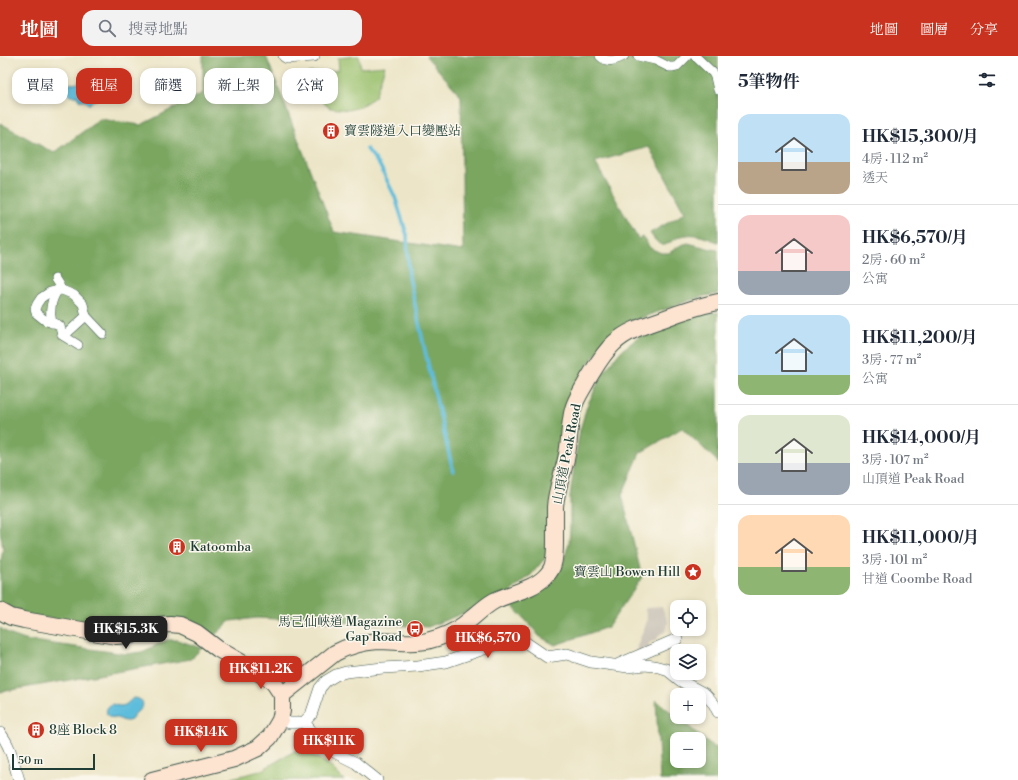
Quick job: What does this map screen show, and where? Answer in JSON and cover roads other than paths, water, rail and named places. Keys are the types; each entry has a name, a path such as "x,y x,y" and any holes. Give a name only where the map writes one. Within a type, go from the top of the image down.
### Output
{"main road":[{"name":"山頂道 Peak Road","path":"282,695 345,648 378,641 421,642 443,636 463,626 488,605 542,580 552,568 554,559 556,499 566,459 574,408 580,393 598,362 614,343 634,330 687,310 718,302"},
{"path":"0,611 24,620 116,636 131,635 159,625 180,625 197,633 218,648 271,680 282,695 282,711 280,720 270,737 258,748 234,759 152,780"},
{"path":"255,669 284,677 311,673"}],"street":[{"path":"284,56 287,58 314,56"},
{"path":"600,56 605,60 611,61 624,56"},
{"path":"638,56 673,67 677,66 687,56"},
{"path":"695,56 713,73 718,90"},
{"path":"55,278 59,285 59,290"},
{"path":"52,323 52,303 54,294 59,290"},
{"path":"78,345 62,335 60,332 60,326 46,322 36,313 35,309 41,298 50,292 59,290 74,295 83,304 86,316 103,334"},
{"path":"64,336 86,316"},
{"path":"616,665 677,639"},
{"path":"280,720 298,724 304,722 311,715 320,688 326,681 336,675 346,672 446,662 504,642 522,640 547,657 568,654 592,662 628,667 645,665 666,669 681,681 705,694 714,704 718,712"},
{"path":"304,722 317,738 328,747 336,753 356,763 377,780"},
{"path":"0,733 9,748 19,780"}],"water":[{"path":"76,83 76,96 70,96 68,94 69,84"},
{"path":"133,698 141,700 143,706 131,720 125,721 111,717 106,712 110,705 124,705"}],"waterway":[{"path":"367,149 380,166 395,197 407,235 409,277 453,471"}],"place":[{"name":"寶雲隧道入口變壓站","path":"331,131"},
{"name":"Katoomba","path":"177,547"},
{"name":"寶雲山 Bowen Hill","path":"693,572"},
{"name":"馬己仙峽道 Magazine Gap Road","path":"415,629"},
{"name":"8座 Block 8","path":"36,730"}]}
